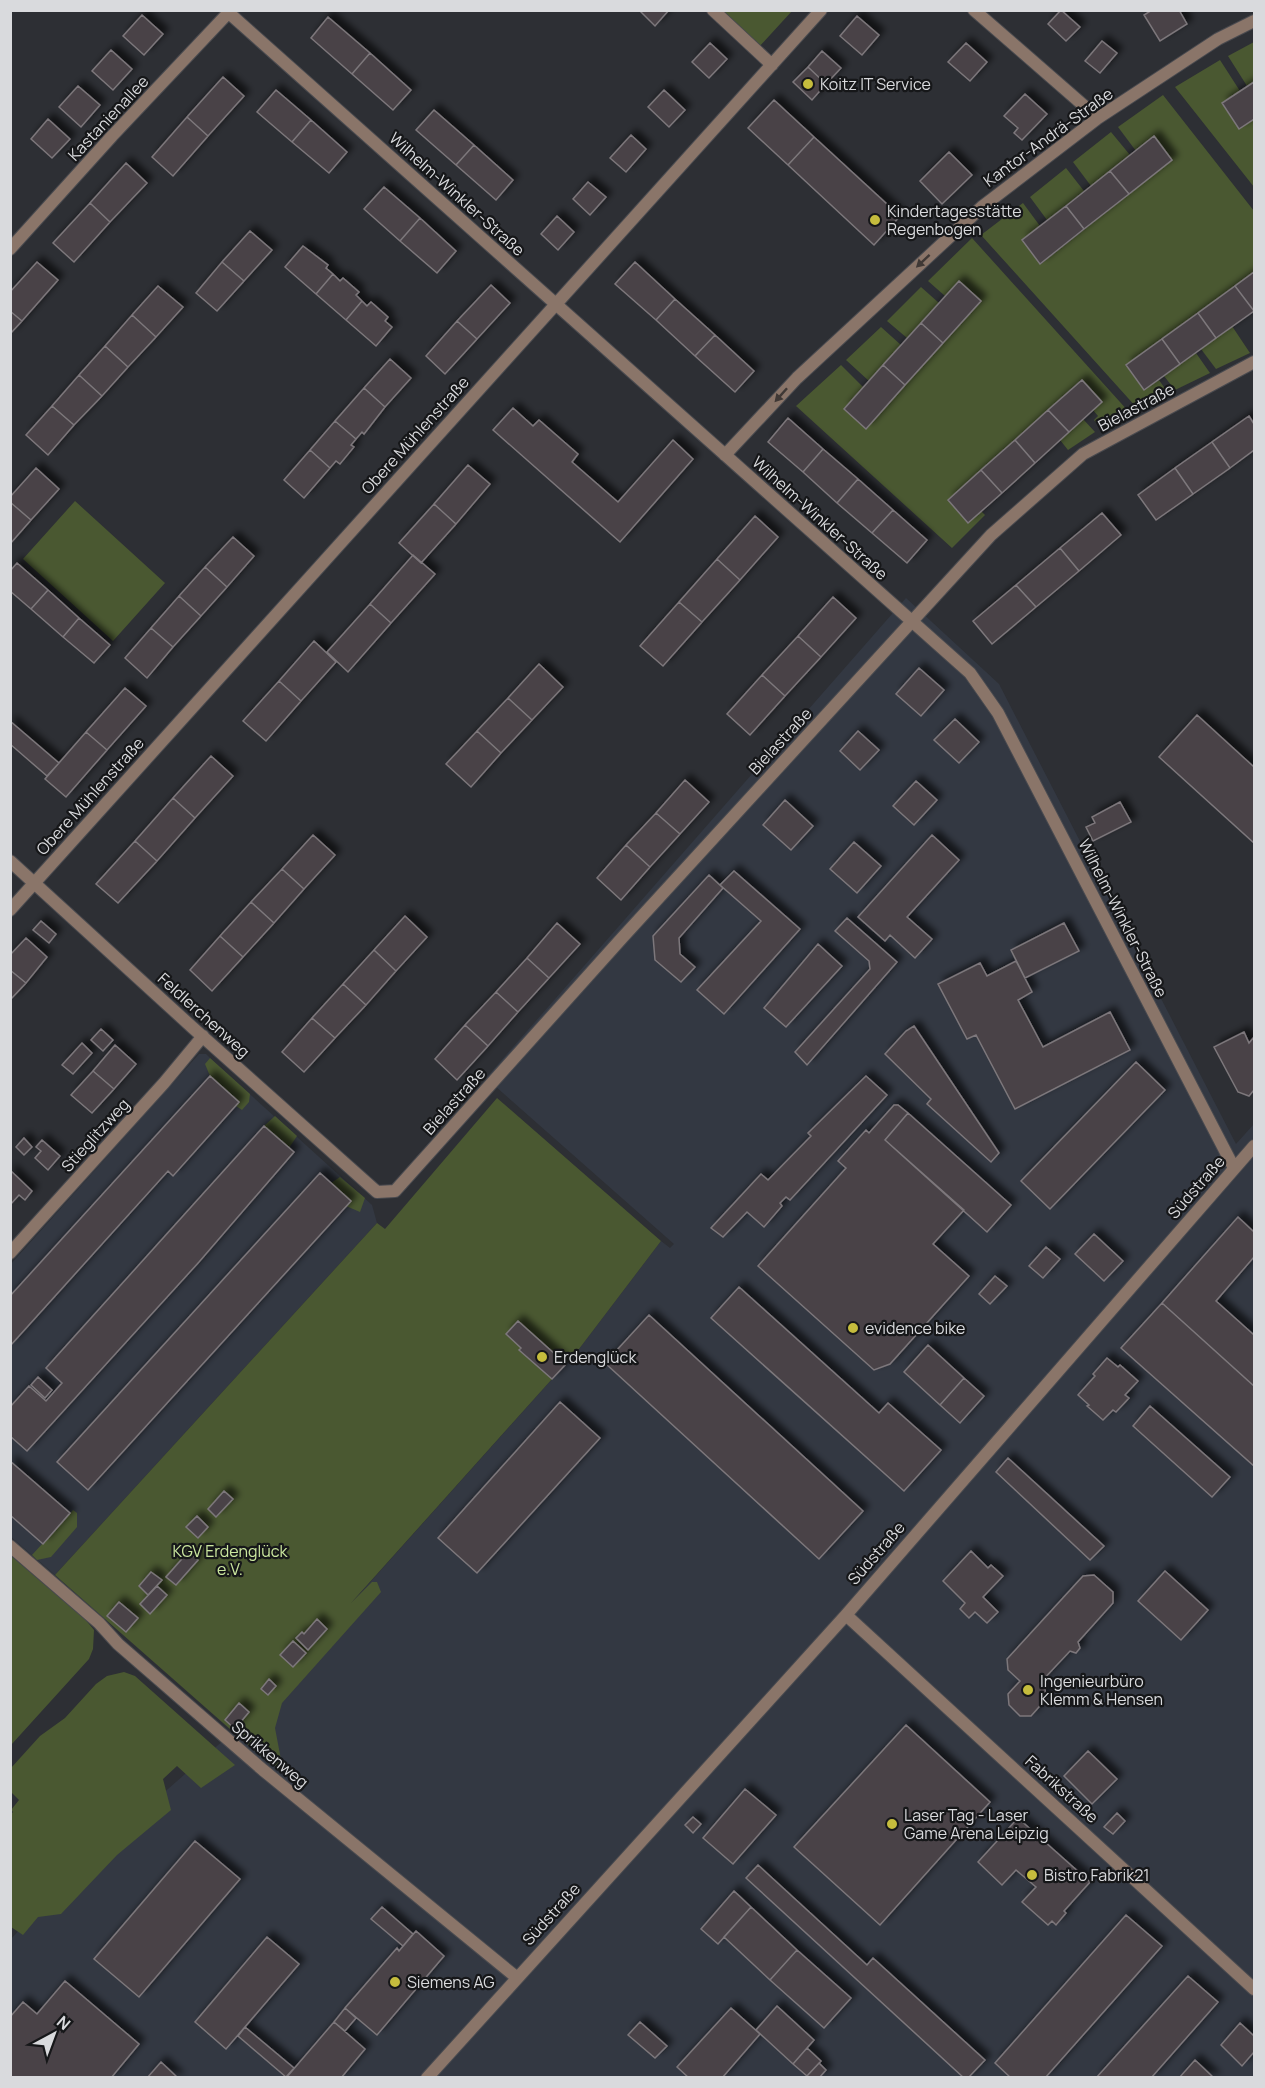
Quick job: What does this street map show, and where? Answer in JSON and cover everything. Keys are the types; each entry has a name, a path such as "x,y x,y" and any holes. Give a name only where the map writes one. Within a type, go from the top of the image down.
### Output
{"street":[{"path":"713,10 772,65"},
{"name":"Obere Mühlenstraße","path":"10,910 821,10"},
{"path":"974,10 1098,118"},
{"name":"Kastanienallee","path":"10,249 112,135 230,12"},
{"name":"Wilhelm-Winkler-Straße","path":"230,12 970,673 998,713 1234,1168"},
{"name":"Kantor-Andrä-Straße","path":"725,455 796,378 982,206 1098,118 1218,39 1254,21"},
{"name":"Bielastraße","path":"377,1192 395,1191 622,938 991,535 1083,453 1254,362"},
{"name":"Feldlerchenweg","path":"10,861 377,1192"},
{"name":"Stieglitzweg","path":"10,1253 164,1083 203,1036"},
{"name":"Südstraße","path":"427,2078 846,1615 853,1604 1254,1146"},
{"name":"Sprikkenweg","path":"10,1545 99,1623 118,1644 263,1770 516,1977"},
{"name":"Fabrikstraße","path":"846,1615 1254,1989"}],"shaded area":[{"path":"906,598 999,684 1236,1144 1254,1124 1254,2077 11,2078 11,1939 71,1874 233,1732 278,1685 579,1349 661,1241 670,1248 674,1244 486,1078"},
{"path":"199,1054 206,1054 372,1205 377,1223 55,1575 11,1537 10,1265"}],"green space":[{"path":"719,11 792,11 758,48"},
{"path":"1254,42 1254,82 1247,86 1228,56"},
{"path":"1220,60 1240,91 1222,103 1239,129 1254,119 1254,187 1175,87"},
{"path":"1163,95 1254,211 1254,272 1126,365 1144,390 1159,380 1168,393 1137,408 981,235 1023,203 1040,226 1022,240 1041,264 1172,160 1154,137 1136,151 1118,127"},
{"path":"1111,132 1130,155 1091,186 1073,162"},
{"path":"1066,168 1084,191 1047,220 1030,197"},
{"path":"972,238 1129,412 1101,429 1094,420 1098,416 1093,410 1102,402 1081,380 948,500 968,523 981,511 985,515 952,548 796,406 841,365 863,387 844,409 866,428 945,296 928,281"},
{"path":"921,287 939,303 907,338 887,321"},
{"path":"1232,326 1250,353 1216,369 1201,349"},
{"path":"881,327 901,345 869,381 846,360"},
{"path":"1196,353 1210,373 1175,390 1164,376"},
{"path":"1083,419 1095,432 1068,450 1060,440"},
{"path":"75,501 165,583 113,641 23,559"},
{"path":"210,1058 250,1094 249,1102 242,1110 236,1106 239,1102 210,1076 205,1064"},
{"name":"KGV Erdenglück e.V.","path":"497,1098 661,1241 579,1349 351,1603 372,1582 377,1582 381,1592 282,1703 275,1728 282,1765 272,1766 55,1575 377,1223 385,1229"},
{"path":"275,1116 297,1136 289,1148 264,1126"},
{"path":"340,1177 365,1198 360,1212 346,1206 331,1183"},
{"path":"73,1510 77,1513 77,1527 51,1557 37,1560 32,1555"},
{"path":"10,1555 85,1619 94,1630 93,1649 89,1659 11,1745"},
{"path":"124,1672 135,1676 235,1765 201,1788 177,1766 163,1779 171,1810 117,1855 61,1914 38,1917 23,1935 11,1927 10,1815 19,1800 11,1792 11,1768 40,1736 65,1718 96,1684 107,1676"}],"building":[{"path":"639,10 669,10 655,26"},
{"path":"1061,10 1080,27 1066,41 1048,24"},
{"path":"1152,10 1179,10 1187,24 1160,41 1144,15"},
{"path":"142,15 163,34 144,55 123,36"},
{"path":"857,16 879,35 862,55 840,36"},
{"path":"328,17 370,53 352,74 311,38"},
{"path":"1102,41 1117,53 1100,73 1085,61"},
{"path":"710,43 727,59 709,78 692,62"},
{"path":"966,43 987,62 970,81 948,62"},
{"path":"111,50 132,69 113,90 92,71"},
{"path":"822,51 841,68 826,84 808,67"},
{"path":"370,53 411,90 393,110 352,74"},
{"path":"808,67 826,84 812,100 793,82"},
{"path":"223,77 244,96 208,136 187,117"},
{"path":"1254,82 1254,119 1239,129 1222,103"},
{"path":"78,86 100,105 81,127 59,107"},
{"path":"276,90 311,120 292,142 257,112"},
{"path":"664,90 685,110 669,127 648,107"},
{"path":"1025,94 1047,114 1022,140 1014,133 1018,128 1004,116"},
{"path":"774,100 814,137 788,165 748,128"},
{"path":"434,110 474,145 456,165 416,130"},
{"path":"187,117 208,136 173,176 152,157"},
{"path":"48,119 70,139 52,158 31,139"},
{"path":"311,120 347,152 329,173 292,142"},
{"path":"631,135 646,149 626,172 610,158"},
{"path":"1154,136 1172,160 1129,194 1110,171"},
{"path":"814,137 900,216 874,245 788,165"},
{"path":"474,145 513,180 496,200 456,165"},
{"path":"949,152 972,175 942,204 920,181"},
{"path":"126,163 147,183 110,222 90,203"},
{"path":"1110,171 1129,194 1084,229 1066,206"},
{"path":"588,182 606,197 590,215 573,199"},
{"path":"384,187 420,218 400,241 364,209"},
{"path":"90,203 110,222 74,262 53,243"},
{"path":"1066,206 1084,229 1040,264 1022,240"},
{"path":"557,216 574,232 558,250 541,234"},
{"path":"420,218 456,251 437,273 400,241"},
{"path":"250,231 272,250 244,281 222,262"},
{"path":"303,246 328,265 326,268 333,274 316,294 285,267"},
{"path":"37,262 58,280 22,321 10,311 10,292"},
{"path":"222,262 244,281 217,311 196,293"},
{"path":"635,262 675,299 656,320 615,284"},
{"path":"1254,272 1254,311 1235,286"},
{"path":"333,274 340,281 343,278 359,292 356,295 362,301 346,320 316,294"},
{"path":"959,281 981,301 943,343 921,323"},
{"path":"491,285 510,303 477,339 457,321"},
{"path":"158,286 183,307 156,337 132,315"},
{"path":"1235,286 1254,311 1216,338 1198,313"},
{"path":"675,299 715,335 695,356 656,320"},
{"path":"362,301 367,306 371,302 388,317 385,321 392,327 376,346 346,320"},
{"path":"10,311 22,321 10,334"},
{"path":"1198,313 1216,338 1180,364 1162,339"},
{"path":"132,315 156,337 128,367 105,346"},
{"path":"457,321 477,339 445,374 426,356"},
{"path":"921,323 943,343 905,385 883,365"},
{"path":"715,335 754,371 735,392 695,356"},
{"path":"1162,339 1180,364 1144,390 1126,365"},
{"path":"105,346 128,367 102,396 79,375"},
{"path":"390,359 411,378 385,407 364,388"},
{"path":"883,365 905,385 866,429 844,409"},
{"path":"79,375 102,396 74,425 52,406"},
{"path":"1082,380 1102,402 1069,432 1048,410"},
{"path":"364,388 385,407 364,434 362,432 356,439 335,421"},
{"path":"52,406 74,425 48,455 26,435"},
{"path":"513,408 533,426 539,420 578,454 572,462 618,502 673,440 693,459 620,542 493,430"},
{"path":"1048,410 1069,432 1035,463 1015,440"},
{"path":"1249,416 1254,424 1254,450 1230,468 1212,442"},
{"path":"788,418 823,449 803,472 768,442"},
{"path":"335,421 356,439 351,445 354,447 340,464 336,461 330,468 310,450"},
{"path":"1015,440 1035,463 1002,493 981,470"},
{"path":"1212,442 1230,468 1193,494 1175,468"},
{"path":"823,449 858,479 837,503 803,472"},
{"path":"310,450 330,468 304,498 284,480"},
{"path":"468,465 490,484 456,524 434,504"},
{"path":"36,468 59,489 31,520 10,502 10,497"},
{"path":"1175,468 1193,494 1156,520 1138,495"},
{"path":"981,470 1002,493 968,523 948,500"},
{"path":"858,479 893,510 872,533 837,503"},
{"path":"10,502 31,520 10,544"},
{"path":"434,504 456,524 421,563 399,543"},
{"path":"893,510 927,540 907,563 872,533"},
{"path":"1102,513 1121,535 1079,571 1060,548"},
{"path":"755,516 778,537 740,580 717,559"},
{"path":"233,537 254,556 227,587 205,567"},
{"path":"1060,548 1079,571 1036,607 1016,585"},
{"path":"413,555 435,574 391,623 370,604"},
{"path":"717,559 740,580 702,622 679,602"},
{"path":"17,563 48,590 31,609 10,591 10,571"},
{"path":"205,567 227,587 201,616 179,596"},
{"path":"1016,585 1036,607 992,644 973,621"},
{"path":"48,590 79,618 63,637 31,609"},
{"path":"179,596 201,616 173,647 151,628"},
{"path":"833,597 856,618 821,657 798,636"},
{"path":"679,602 702,622 663,666 640,646"},
{"path":"370,604 391,623 348,672 327,652"},
{"path":"79,618 110,645 94,663 63,637"},
{"path":"151,628 173,647 147,678 125,658"},
{"path":"798,636 821,657 785,696 762,675"},
{"path":"314,641 336,662 301,701 279,681"},
{"path":"539,664 563,687 532,720 508,698"},
{"path":"919,668 944,690 921,716 896,694"},
{"path":"762,675 785,696 750,735 727,714"},
{"path":"279,681 301,701 266,741 243,721"},
{"path":"125,688 146,706 107,750 86,732"},
{"path":"508,698 532,720 501,753 477,731"},
{"path":"1197,715 1254,767 1254,843 1159,757"},
{"path":"955,719 979,742 959,763 934,740"},
{"path":"10,721 59,763 47,776 10,744"},
{"path":"477,731 501,753 471,787 446,764"},
{"path":"858,731 879,750 860,770 840,751"},
{"path":"86,732 107,750 66,797 45,779"},
{"path":"211,756 233,776 195,818 173,798"},
{"path":"685,780 709,802 680,834 656,813"},
{"path":"916,781 937,800 914,825 893,806"},
{"path":"173,798 195,818 157,861 135,841"},
{"path":"785,800 813,826 791,850 763,825"},
{"path":"1120,802 1131,822 1093,841 1086,827 1095,823 1092,817"},
{"path":"656,813 680,834 650,867 626,845"},
{"path":"313,835 335,855 304,889 282,869"},
{"path":"932,835 959,860 907,917 932,939 915,958 890,935 885,941 858,917"},
{"path":"135,841 157,861 118,903 96,884"},
{"path":"854,842 881,866 857,893 830,869"},
{"path":"626,845 650,867 621,900 597,878"},
{"path":"282,869 304,889 274,923 251,902"},
{"path":"734,871 800,929 724,1014 697,990 761,921 720,885"},
{"path":"709,875 723,888 679,938 680,954 695,967 681,982 655,960 653,936"},
{"path":"251,902 274,923 243,957 220,936"},
{"path":"405,916 427,937 396,971 374,950"},
{"path":"847,918 897,962 807,1065 795,1052 870,969 869,961 835,931"},
{"path":"41,921 56,934 49,943 33,930"},
{"path":"557,923 580,944 549,978 527,958"},
{"path":"1064,923 1079,951 1025,978 1011,950"},
{"path":"220,936 243,957 212,991 190,970"},
{"path":"26,938 47,957 26,983 10,970 10,955"},
{"path":"818,944 842,966 786,1027 764,1008"},
{"path":"374,950 396,971 366,1005 343,984"},
{"path":"527,958 549,978 518,1012 496,992"},
{"path":"1016,961 1032,992 1018,1000 1043,1047 1110,1012 1130,1050 1015,1109 976,1035 967,1039 938,984 980,963 987,976"},
{"path":"10,970 26,983 10,1000"},
{"path":"343,984 366,1005 335,1038 312,1018"},
{"path":"496,992 518,1012 488,1046 465,1025"},
{"path":"312,1018 335,1038 304,1072 282,1052"},
{"path":"465,1025 488,1046 457,1080 435,1059"},
{"path":"914,1026 999,1153 991,1162 927,1104 931,1099 885,1054 906,1031"},
{"path":"101,1029 113,1040 103,1051 91,1040"},
{"path":"1244,1032 1249,1043 1254,1037 1254,1090 1249,1096 1238,1092 1214,1047"},
{"path":"82,1043 92,1053 73,1074 62,1065"},
{"path":"115,1045 136,1064 114,1089 93,1071"},
{"path":"1136,1062 1165,1090 1050,1209 1021,1181"},
{"path":"93,1071 114,1089 92,1113 71,1095"},
{"path":"210,1076 239,1102 173,1176 168,1171 10,1346 10,1296"},
{"path":"866,1076 887,1095 790,1200 786,1197 780,1203 782,1206 764,1227 747,1212 723,1237 711,1228 761,1174 768,1180 811,1136 808,1133"},
{"path":"894,1105 898,1105 908,1113 885,1140 964,1210 933,1244 969,1276 890,1364 874,1370 758,1266 846,1168 838,1161 866,1130 869,1133"},
{"path":"908,1113 1011,1205 987,1232 885,1140"},
{"path":"264,1126 294,1152 199,1262 27,1451 10,1436 10,1407 29,1386 46,1401 62,1383 46,1368"},
{"path":"24,1138 32,1147 24,1155 16,1147"},
{"path":"42,1140 60,1156 48,1170 35,1158 41,1151 36,1147"},
{"path":"10,1170 32,1191 25,1200 19,1195 10,1205"},
{"path":"320,1173 351,1201 88,1490 57,1462"},
{"path":"1238,1217 1254,1232 1254,1257 1216,1301 1254,1335 1254,1386 1162,1303"},
{"path":"1094,1234 1123,1261 1104,1281 1075,1254"},
{"path":"1046,1247 1060,1259 1043,1278 1029,1266"},
{"path":"995,1276 1007,1286 990,1304 979,1294"},
{"path":"739,1287 879,1413 888,1403 941,1450 904,1491 711,1318"},
{"path":"1162,1303 1254,1386 1254,1466 1121,1348"},
{"path":"649,1315 863,1511 819,1559 605,1363"},
{"name":"Erdenglück","path":"518,1321 566,1364 552,1379 519,1350 521,1348 506,1334"},
{"path":"928,1345 964,1378 940,1405 904,1372"},
{"path":"1107,1358 1118,1367 1120,1365 1138,1381 1125,1395 1129,1398 1116,1412 1113,1410 1103,1420 1078,1395"},
{"path":"38,1377 52,1390 45,1398 31,1385"},
{"path":"964,1378 984,1396 960,1423 940,1405"},
{"path":"560,1402 600,1438 477,1573 438,1538"},
{"path":"1150,1406 1230,1477 1212,1497 1133,1426"},
{"path":"1008,1458 1104,1546 1090,1560 996,1472"},
{"path":"10,1461 70,1513 43,1544 10,1515"},
{"path":"224,1491 233,1499 216,1517 208,1509"},
{"path":"197,1516 208,1527 198,1538 186,1527"},
{"path":"971,1551 988,1568 991,1565 1003,1576 983,1597 998,1612 987,1623 975,1612 969,1618 960,1609 965,1603 943,1581"},
{"path":"188,1552 198,1560 176,1585 166,1577"},
{"path":"1165,1571 1208,1610 1181,1640 1138,1601"},
{"path":"151,1572 162,1580 148,1595 139,1586"},
{"path":"1094,1575 1113,1592 1113,1603 1078,1642 1080,1648 1076,1653 1070,1651 1040,1683 1045,1688 1046,1699 1031,1716 1020,1716 1009,1705 1008,1694 1020,1681 1008,1670 1007,1659 1083,1576"},
{"path":"157,1586 167,1595 150,1614 140,1604"},
{"path":"119,1602 138,1618 126,1632 107,1616"},
{"path":"317,1619 327,1629 308,1650 296,1638 302,1632 304,1634"},
{"path":"293,1641 306,1653 293,1667 280,1655"},
{"path":"269,1679 276,1686 268,1695 261,1689"},
{"path":"239,1703 249,1712 235,1729 225,1720"},
{"name":"Laser Tag - Laser Game Arena Leipzig","path":"906,1725 990,1802 880,1925 794,1847"},
{"path":"1088,1751 1117,1779 1092,1804 1064,1776"},
{"path":"745,1789 776,1815 733,1864 703,1838"},
{"path":"1117,1813 1125,1821 1113,1834 1104,1827"},
{"path":"693,1817 701,1824 693,1833 685,1825"},
{"path":"1018,1818 1090,1882 1064,1911 1066,1913 1056,1925 1052,1921 1048,1925 1022,1902 1036,1887 1016,1870 1002,1885 978,1862"},
{"path":"195,1841 240,1879 139,1997 94,1959"},
{"path":"758,1865 867,1965 873,1958 985,2060 968,2078 964,2078 746,1878"},
{"path":"734,1891 751,1907 718,1944 701,1929"},
{"path":"382,1907 413,1934 403,1946 371,1919"},
{"path":"751,1907 797,1950 770,1980 724,1937"},
{"path":"1126,1915 1162,1946 1045,2078 1011,2078 995,2063"},
{"name":"Siemens AG","path":"416,1931 444,1956 377,2035 345,2008 397,1948 399,1951"},
{"path":"267,1937 299,1964 226,2049 195,2022"},
{"path":"797,1950 851,1998 824,2028 770,1980"},
{"path":"1188,1976 1218,2002 1151,2078 1096,2078"},
{"path":"65,1981 139,2044 111,2078 10,2078 10,2017 23,2002 37,2014"},
{"path":"777,2006 814,2040 793,2064 756,2030"},
{"path":"345,2008 356,2018 345,2031 334,2022"},
{"path":"731,2008 760,2034 722,2078 689,2078 677,2067"},
{"path":"334,2022 365,2049 341,2078 286,2078"},
{"path":"640,2022 667,2046 655,2058 628,2035"},
{"path":"1240,2023 1254,2036 1254,2052 1242,2066 1221,2045"},
{"path":"245,2027 294,2068 286,2077 238,2036"},
{"path":"807,2048 821,2061 807,2076 793,2064"},
{"path":"1195,2060 1214,2078 1179,2078"},
{"path":"161,2062 178,2078 147,2078"},
{"path":"819,2063 826,2070 819,2078 808,2078 807,2076"}],"place":[{"name":"Koitz IT Service","path":"808,84"},
{"name":"Kindertagesstätte Regenbogen","path":"875,220"},
{"name":"evidence bike","path":"853,1328"},
{"name":"Erdenglück","path":"542,1357"},
{"name":"Ingenieurbüro Klemm & Hensen","path":"1028,1690"},
{"name":"Laser Tag - Laser Game Arena Leipzig","path":"892,1824"},
{"name":"Bistro Fabrik21","path":"1032,1875"},
{"name":"Siemens AG","path":"395,1982"}]}
